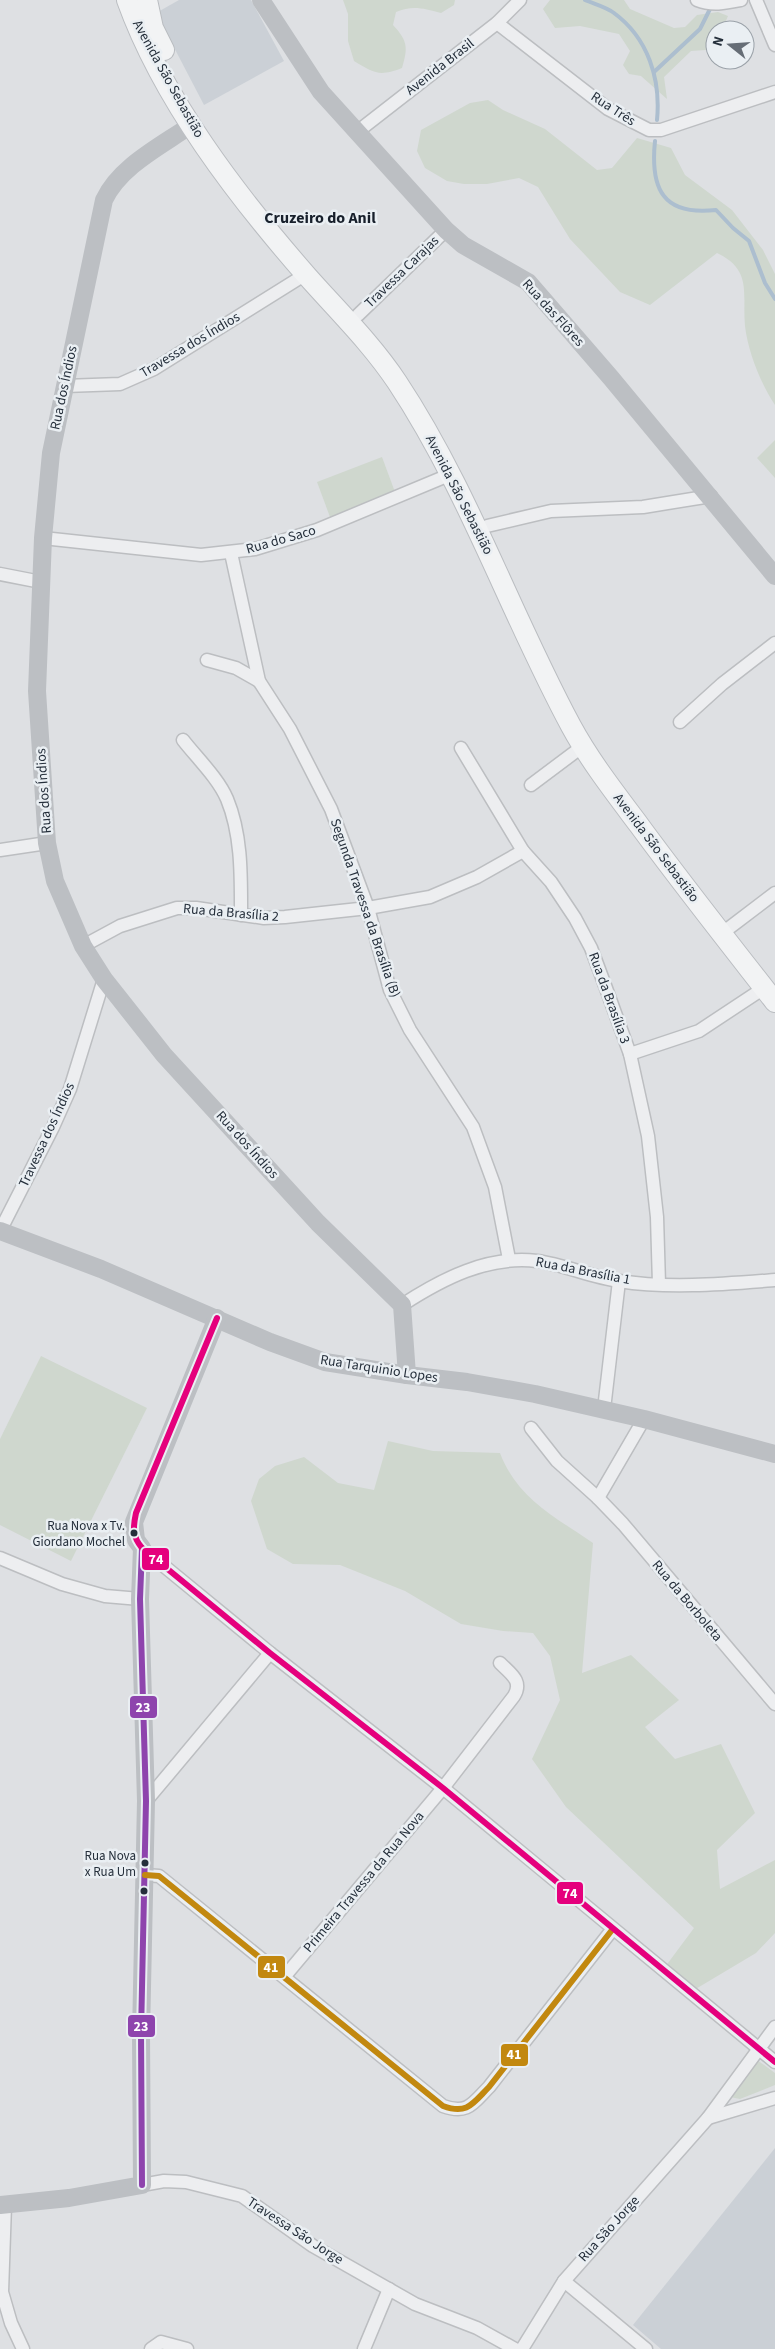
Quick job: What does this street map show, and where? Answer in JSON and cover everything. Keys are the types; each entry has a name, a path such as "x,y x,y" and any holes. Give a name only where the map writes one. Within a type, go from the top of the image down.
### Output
{"main road":[{"name":"Avenida São Sebastião","path":"127,0 148,49 191,125 228,177 306,274 356,330 396,381 425,428 488,551 563,710 583,746 612,789 680,880 771,992"},
{"name":"Avenida São Sebastião","path":"147,0 153,28 199,113 266,205 358,314 409,379 436,422 594,744 631,799 729,928 771,992"}],"street":[{"name":"Rua das Flôres","path":"261,0 321,92 446,230 463,245 528,282 710,496 775,576"},
{"name":"Avenida Brasil","path":"357,132 497,23 520,0"},
{"path":"701,2 721,4 741,0"},
{"path":"756,0 775,44"},
{"name":"Rua Três","path":"497,23 608,109 649,130 661,130 775,92"},
{"name":"Rua dos Índios","path":"191,125 135,164 118,179 107,193 101,208 51,453 41,582 37,691 47,843 55,881 83,946 104,979 318,1223 402,1305"},
{"name":"Travessa Carajas","path":"358,314 446,230"},
{"name":"Travessa dos Índios","path":"65,386 120,384 154,369 306,274"},
{"name":"Rua do Saco","path":"44,538 202,555 255,550 317,530 449,475"},
{"path":"487,526 551,511 643,507 710,496"},
{"name":"Segunda Travessa da Brasília (B)","path":"231,552 259,681 290,729 331,808 368,908 390,990 414,1038 473,1127 494,1187 508,1259"},
{"path":"0,574 41,582"},
{"path":"680,722 722,684 775,643"},
{"path":"207,660 236,668 259,681"},
{"path":"183,740 226,798 233,818 241,868 242,915"},
{"path":"531,785 583,746"},
{"name":"Rua da Brasília 3","path":"461,748 523,851 551,882 575,918 591,948 630,1054 648,1136 654,1177 659,1284"},
{"path":"0,850 47,843"},
{"name":"Rua da Brasília 2","path":"83,946 120,926 177,908 196,908 264,918 285,918 368,908 430,897 454,888 523,851"},
{"path":"729,928 775,893"},
{"name":"Travessa dos Índios","path":"0,1231 53,1127 70,1089 104,979"},
{"path":"630,1054 700,1031 771,992"},
{"name":"Rua Tarquinio Lopes","path":"0,1231 101,1270 270,1342 325,1362 467,1382 604,1409 775,1454"},
{"name":"Rua da Brasília 1","path":"402,1305 428,1288 464,1271 508,1259 538,1261 619,1281 659,1284 714,1284 775,1280"},
{"path":"604,1409 619,1281"},
{"path":"402,1305 407,1375"},
{"path":"217,1318 136,1512 134,1533 136,1540 142,1548 270,1653 443,1788 612,1930 775,2062"},
{"path":"598,1498 644,1419"},
{"name":"Rua da Borboleta","path":"531,1428 557,1461 598,1498 775,1704"},
{"path":"142,1548 140,1599 146,1801 141,2034 142,2185"},
{"path":"0,1558 62,1584 105,1596 140,1599"},
{"path":"146,1801 270,1653"},
{"name":"Primeira Travessa da Rua Nova","path":"285,1976 443,1788 516,1692 517,1680 500,1663"},
{"path":"145,1875 158,1876 285,1976 443,2106 456,2111 468,2108 489,2086 612,1930"},
{"name":"Rua São Jorge","path":"522,2349 564,2281 708,2118 775,2027"},
{"path":"708,2118 775,2098"},
{"name":"Travessa São Jorge","path":"2,2205 69,2198 164,2182 186,2182 242,2196 313,2246 390,2290 415,2304 492,2336 515,2349"},
{"path":"2,2205 2,2292 11,2323 23,2349"},
{"path":"564,2281 646,2349"},
{"path":"364,2349 390,2290"},
{"path":"151,2349 162,2342 187,2349"}],"shaded area":[{"path":"179,0 251,0 284,61 204,105 156,13"},
{"path":"343,0 455,0 454,5 441,13 418,8 407,8 396,12 393,25 404,40 406,50 404,61 402,68 382,73 372,71 354,61 348,41 348,14"},
{"path":"550,0 624,0 630,9 674,28 685,27 697,15 718,12 728,16 726,20 705,20 705,50 691,51 664,77 667,99 641,76 629,74 623,65 630,51 619,34 580,26 555,28 543,9"},
{"path":"488,100 503,110 545,129 597,170 612,168 637,138 671,148 685,175 732,210 763,250 775,274 775,405 760,378 749,346 745,326 744,293 741,275 728,260 717,253 650,305 620,292 570,239 538,187 519,178 487,184 464,184 447,181 425,168 417,151 421,130 470,103"},
{"path":"775,440 775,478 757,458"},
{"path":"382,457 395,492 330,517 317,482"},
{"path":"41,1356 147,1408 71,1561 0,1525 0,1439"},
{"path":"388,1441 433,1451 500,1453 507,1469 527,1494 551,1515 593,1543 582,1673 631,1655 679,1700 645,1727 675,1759 721,1744 755,1813 717,1850 720,1889 775,1860 775,1933 756,1953 694,1990 665,1967 694,1928 566,1807 532,1759 560,1700 550,1656 533,1633 503,1631 461,1624 405,1591 340,1565 293,1564 267,1549 251,1501 259,1479 275,1466 304,1457 338,1483 374,1490"},
{"path":"757,2060 775,2073 775,2085 740,2099 730,2097"},
{"path":"775,2148 775,2349 661,2349 633,2325"}],"waterway":[{"path":"585,0 614,13 636,34 644,47 650,61 657,90 657,120"},
{"path":"654,72 700,29 711,7"},
{"path":"655,141 655,173 658,186 664,196 672,203 683,208 698,211 716,210 749,241 765,283 775,299"}],"transit line":[{"name":"74","path":"217,1318 136,1513 134,1531 136,1539 142,1548 270,1653 443,1788 775,2062"},
{"name":"23","path":"142,1548 140,1599 146,1801 141,2034 142,2185"},
{"name":"41","path":"145,1875 159,1876 443,2106 458,2109 469,2106 489,2087 612,1930"}],"place":[{"name":"Rua Nova x Tv. Giordano Mochel","path":"134,1533"},
{"name":"Rua Nova x Rua Um","path":"145,1863"}],"district":[{"name":"Cruzeiro do Anil","path":"320,218"}]}
